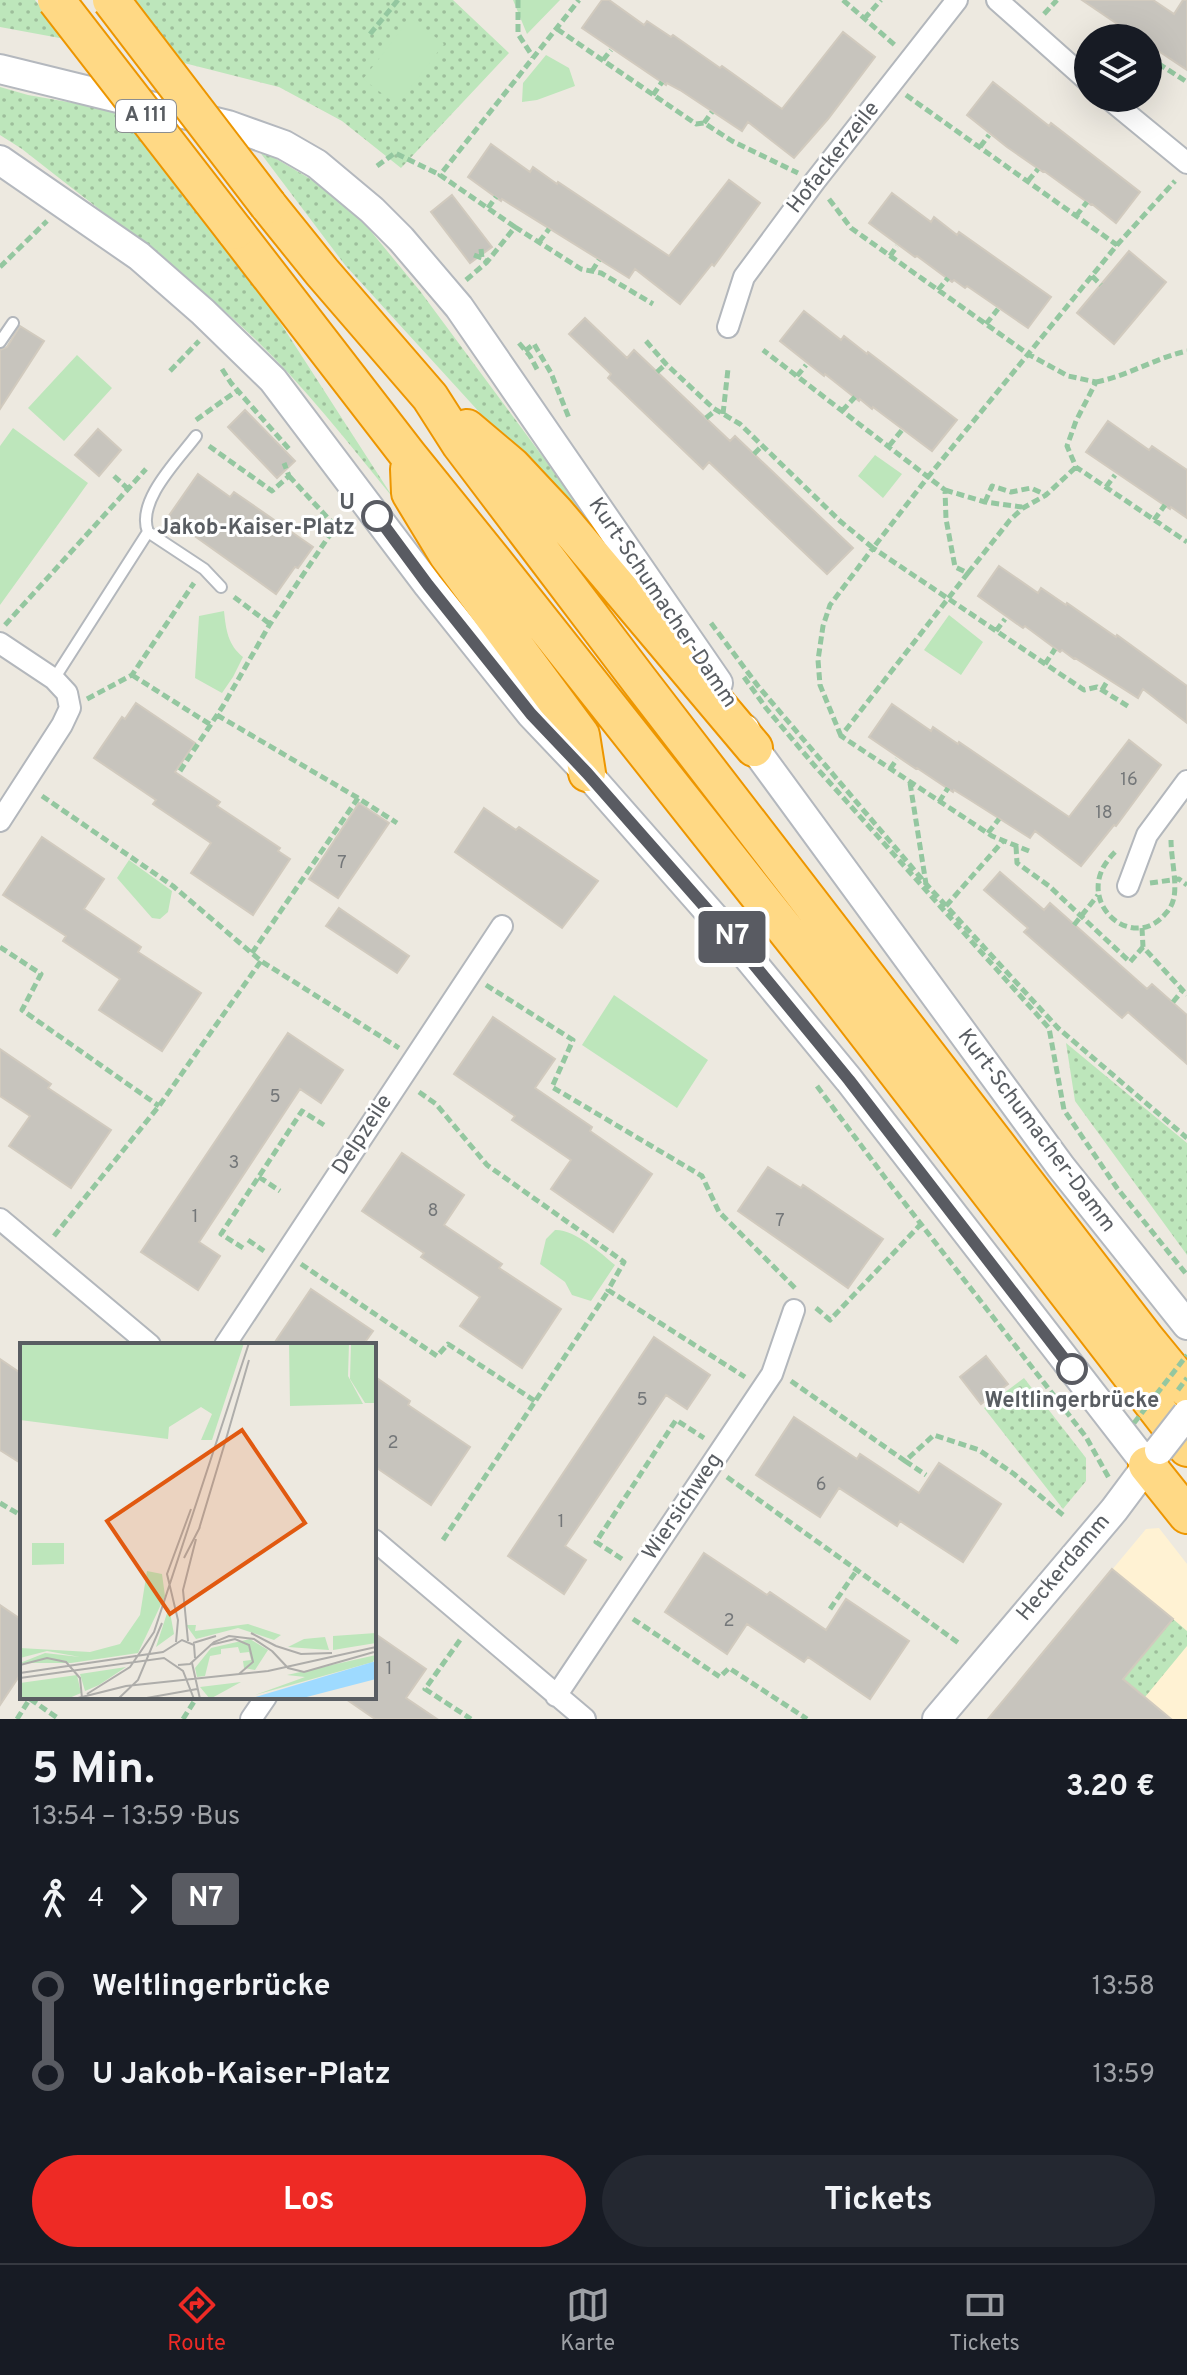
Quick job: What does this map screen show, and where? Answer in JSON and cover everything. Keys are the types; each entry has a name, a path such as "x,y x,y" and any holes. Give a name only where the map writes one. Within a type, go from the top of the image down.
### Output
{"highway":[{"name":"A 111","path":"56,0 408,455 827,982 1164,1454"},
{"name":"A 111","path":"111,0 286,227 430,397 460,444 639,680 1187,1389"},
{"path":"430,397 512,466 556,513 754,748"},
{"path":"408,455 410,493 447,554 581,735 587,773"},
{"path":"1164,1454 1187,1515"}],"main road":[{"name":"Kurt-Schumacher-Damm","path":"0,69 228,125 284,145 317,164 401,239 459,307 729,700 754,748 1061,1167 1187,1325"},
{"path":"0,160 139,256 273,380 531,714 733,939 1164,1454"},
{"name":"Heckerdamm","path":"937,1719 1164,1454 1187,1414"}],"street":[{"name":"Hofackerzeile","path":"728,327 744,277 957,0"},
{"path":"997,0 1074,69"},
{"path":"1123,112 1183,170"},
{"path":"0,643 54,679 67,693 70,708 0,821"},
{"path":"1128,886 1147,835 1187,781"},
{"name":"Delpzeile","path":"226,1343 502,926"},
{"path":"3,1228 41,1253 148,1343"},
{"name":"Wiersichweg","path":"556,1696 772,1374 794,1310"},
{"path":"376,1542 585,1719"},
{"path":"251,1719 265,1699"}],"lane":[{"path":"0,342 13,323"},
{"path":"196,436 147,502 145,524 148,532 204,569 221,587"},
{"path":"54,679 148,532"}],"path":[{"path":"370,34 398,0"},
{"path":"518,0 518,34 533,57"},
{"path":"440,175 579,0"},
{"path":"843,0 897,47"},
{"path":"864,19 881,0"},
{"path":"557,29 696,124 704,123 732,141 809,178"},
{"path":"603,60 611,50"},
{"path":"1162,62 1164,58"},
{"path":"1162,66 1187,82"},
{"path":"653,95 662,82"},
{"path":"905,94 1117,245"},
{"path":"704,123 712,112"},
{"path":"980,147 989,135"},
{"path":"377,166 395,153 440,175 581,269 601,273 653,304"},
{"path":"1028,181 1038,169"},
{"path":"1029,851 988,833 841,736 820,685 818,660 823,626 830,605 928,477 1117,245 1183,170"},
{"path":"826,195 851,228 1028,354 1068,376 1096,382 1120,377 1167,356 1187,351"},
{"path":"488,208 496,197"},
{"path":"1076,216 1087,202"},
{"path":"0,267 48,221"},
{"path":"475,273 515,227"},
{"path":"539,242 549,229"},
{"path":"890,256 897,246"},
{"path":"481,249 485,260"},
{"path":"474,255 485,260"},
{"path":"592,271 599,260"},
{"path":"1092,276 1101,285"},
{"path":"938,290 948,278"},
{"path":"986,324 998,309"},
{"path":"170,371 199,340"},
{"path":"646,341 716,410 740,424 840,521 873,548 1084,690 1097,687 1131,708"},
{"path":"518,358 534,344 551,373 573,429"},
{"path":"763,350 945,490 985,502 1023,508"},
{"path":"657,372 666,364"},
{"path":"797,376 806,365"},
{"path":"723,414 728,369"},
{"path":"1096,382 1067,446 1076,467 1187,542"},
{"path":"238,390 179,432 196,436 272,491 288,474"},
{"path":"842,411 855,397"},
{"path":"706,418 716,410"},
{"path":"889,446 902,430"},
{"path":"754,454 762,446"},
{"path":"284,463 288,474 338,529"},
{"path":"0,631 148,466"},
{"path":"841,736 1010,520 1023,508 1046,495 1076,467"},
{"path":"277,470 288,474"},
{"path":"1106,487 1115,475"},
{"path":"114,476 128,489"},
{"path":"794,492 801,484"},
{"path":"985,502 992,486 1011,492 1031,488 1046,495"},
{"path":"945,490 946,519 955,567 968,573"},
{"path":"1154,520 1165,505"},
{"path":"180,771 211,725 270,624 329,536 353,518"},
{"path":"832,528 840,521"},
{"path":"70,708 132,675 204,569"},
{"path":"221,587 270,624"},
{"path":"996,631 1005,619"},
{"path":"711,622 758,686 946,907 1058,1028 1187,1138"},
{"path":"1045,664 1055,649"},
{"path":"132,675 211,725"},
{"path":"1102,690 1108,680"},
{"path":"217,715 397,823"},
{"path":"890,769 897,759"},
{"path":"909,782 927,885"},
{"path":"25,784 173,886 261,961 415,1058"},
{"path":"939,802 948,788"},
{"path":"252,953 358,798"},
{"path":"988,833 999,819"},
{"path":"946,907 1003,841"},
{"path":"1016,846 1017,863 1049,886 1130,962"},
{"path":"1128,886 1179,879 1187,885"},
{"path":"1074,925 1098,895"},
{"path":"1142,928 1143,947 1184,993 1173,1002"},
{"path":"0,947 41,974 22,1010 159,1106"},
{"path":"1123,968 1143,947"},
{"path":"41,1253 159,1106 261,961"},
{"path":"470,973 573,1040 552,1087 702,1176 719,1212 830,1320 921,1224"},
{"path":"416,1090 436,1104 487,1165 624,1262 609,1290 443,1540"},
{"path":"243,1248 221,1234 302,1111 324,1125"},
{"path":"259,1177 280,1191"},
{"path":"300,1264 437,1356 448,1344 535,1401"},
{"path":"609,1290 762,1388"},
{"path":"1003,1329 1086,1437 1109,1479"},
{"path":"1134,1423 1187,1355"},
{"path":"790,1381 926,1475"},
{"path":"640,1571 596,1542 676,1420 721,1450"},
{"path":"905,1461 934,1435 979,1450 1014,1474 1063,1515"},
{"path":"726,1476 960,1644"},
{"path":"0,1503 20,1515"},
{"path":"830,1609 857,1570"},
{"path":"615,1608 720,1677 729,1668 807,1719"},
{"path":"471,1719 425,1689 472,1624"},
{"path":"17,1719 29,1699"},
{"path":"31,1699 59,1719"},
{"path":"183,1719 196,1699"}],"shaded area":[{"path":"1159,1528 1187,1564 1187,1719 988,1719 1146,1529"}],"green space":[{"path":"0,0 35,0 65,39 0,27"},
{"path":"135,0 453,0 509,53 401,168 342,121 279,87 184,63"},
{"path":"513,0 560,0 527,34"},
{"path":"411,18 444,44 397,105 363,79"},
{"path":"546,55 569,68 575,86 537,100 522,102 523,83"},
{"path":"0,87 119,111 265,299 394,499 291,376 227,313 140,241 0,135"},
{"path":"256,147 319,184 360,218 420,291 640,588 345,265"},
{"path":"77,355 112,388 64,441 28,408"},
{"path":"13,428 88,483 0,605 0,446"},
{"path":"875,455 902,474 883,498 858,476"},
{"path":"224,611 229,637 243,657 222,693 195,678 199,616"},
{"path":"949,615 983,642 961,675 924,650"},
{"path":"129,860 172,891 168,912 160,919 152,918 117,878"},
{"path":"614,995 708,1060 677,1108 582,1045"},
{"path":"1066,1043 1187,1143 1187,1255 1075,1101"},
{"path":"555,1230 579,1237 615,1265 591,1301 572,1295 565,1282 540,1264 546,1239"},
{"path":"1024,1378 1086,1458 1086,1481 1063,1509 984,1408"},
{"path":"1173,1619 1187,1631 1187,1646 1145,1697 1123,1679"}],"building":[{"path":"602,0 609,0 644,25 647,21 671,37 673,35 782,109 843,32 875,57 794,158 748,122 742,131 680,90 666,85 582,28"},
{"path":"1082,0 1153,0 1174,14 1183,0 1187,0 1187,70 1162,53 1162,24 1117,24"},
{"path":"993,82 1140,192 1116,223 1007,147 967,115"},
{"path":"491,144 530,172 533,167 558,182 669,256 729,180 760,203 714,266 712,264 680,304 635,269 629,278 501,201 468,177"},
{"path":"892,193 931,222 934,217 957,235 959,232 1051,297 1028,328 967,286 965,288 954,280 952,282 869,223"},
{"path":"452,195 492,247 470,263 431,212"},
{"path":"1129,251 1166,282 1114,344 1077,313"},
{"path":"804,311 841,340 844,336 868,352 957,420 932,451 873,407 859,401 824,376 780,341"},
{"path":"585,318 627,358 634,350 730,441 735,436 853,548 827,574 709,462 703,469 608,378 611,374 569,334"},
{"path":"20,326 44,341 0,409 0,350 7,347"},
{"path":"245,410 295,461 277,478 228,427"},
{"path":"1108,421 1149,450 1152,446 1187,470 1187,518 1086,452"},
{"path":"98,429 121,450 99,476 75,455"},
{"path":"198,474 230,497 234,492 313,547 276,594 168,517"},
{"path":"999,566 1038,593 1041,588 1067,603 1187,686 1187,723 1143,689 1138,698 1062,650 1060,652 978,596"},
{"path":"136,703 195,743 175,772 220,802 217,806 280,848 278,851 290,859 253,915 191,873 211,843 153,804 156,800 94,758 122,717 125,719"},
{"path":"892,704 931,731 933,727 959,742 1069,817 1129,740 1161,765 1116,826 1081,866 1035,831 1030,838 869,737"},
{"path":"359,803 389,823 338,898 309,879"},
{"path":"484,808 516,830 519,827 598,881 562,928 455,852"},
{"path":"42,837 104,879 84,909 141,947 138,952 201,993 162,1051 99,1010 120,979 63,941 66,936 3,895"},
{"path":"1000,872 1044,910 1050,903 1147,989 1152,984 1187,1015 1187,1064 1128,1012 1122,1018 1024,932 1028,928 984,890"},
{"path":"339,908 409,956 397,973 326,926"},
{"path":"493,1017 555,1059 535,1088 652,1174 613,1232 551,1189 571,1160 512,1120 515,1116 454,1074"},
{"path":"288,1033 343,1070 321,1103 300,1089 199,1242 220,1256 198,1290 141,1252"},
{"path":"0,1049 51,1084 48,1088 111,1130 71,1188 9,1146 30,1116 0,1096"},
{"path":"402,1153 464,1195 444,1225 502,1264 499,1268 561,1309 522,1368 460,1326 480,1297 421,1257 424,1253 362,1211"},
{"path":"768,1167 801,1188 803,1185 883,1239 848,1288 738,1211"},
{"path":"311,1289 373,1331 364,1343 274,1343"},
{"path":"654,1337 710,1375 687,1409 666,1395 565,1546 586,1560 564,1594 508,1556"},
{"path":"986,1356 1008,1384 981,1404 960,1377"},
{"path":"0,1359 20,1373 20,1463 0,1450"},
{"path":"376,1377 410,1401 408,1405 470,1447 431,1505 376,1467"},
{"path":"794,1417 857,1459 860,1454 919,1493 939,1463 1001,1504 963,1562 900,1521 897,1526 839,1488 820,1517 756,1475"},
{"path":"704,1553 826,1630 846,1599 909,1641 870,1699 808,1657 804,1662 747,1624 727,1654 665,1612"},
{"path":"1112,1569 1173,1619 1123,1679 1171,1719 988,1719"},
{"path":"0,1605 20,1619 20,1675 0,1705"},
{"path":"376,1634 426,1669 406,1698 437,1719 375,1719 346,1699 376,1699"}],"bus line":[{"name":"N7","path":"377,516 531,714 733,939 849,1080 1072,1369"}],"place":[{"name":"U Jakob-Kaiser-Platz","path":"377,516"},
{"name":"Weltlingerbrücke","path":"1072,1369"}]}
